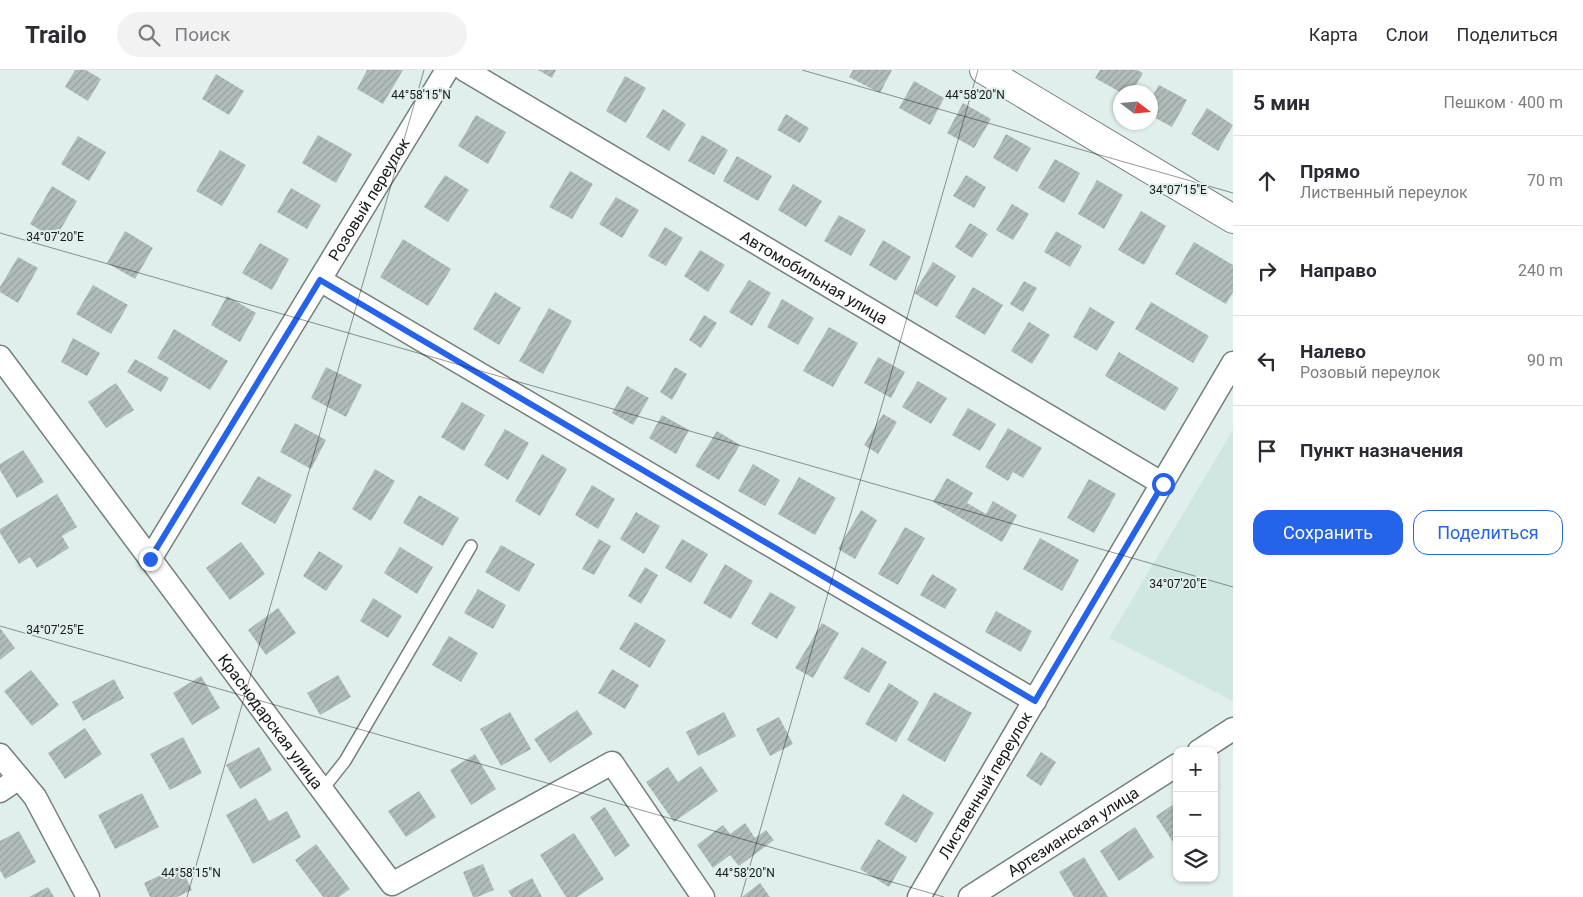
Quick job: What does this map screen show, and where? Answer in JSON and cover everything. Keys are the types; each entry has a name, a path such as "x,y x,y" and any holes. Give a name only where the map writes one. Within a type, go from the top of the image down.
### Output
{"street":[{"name":"Розовый переулок","path":"150,559 447,70"},
{"name":"Автомобильная улица","path":"466,70 1163,484"},
{"path":"984,70 1233,219"},
{"path":"320,280 1035,701"},
{"name":"Краснодарская улица","path":"0,357 392,884 612,763 703,897"},
{"name":"Лиственный переулок","path":"919,897 1233,363"},
{"path":"1205,747 1233,729"},
{"path":"0,754 35,797 88,897"},
{"name":"Артезианская улица","path":"970,897 1173,768"},
{"path":"0,790 19,778"}],"lane":[{"path":"322,790 345,761 470,546"}],"shaded area":[{"path":"1233,430 1233,701 1109,638"}],"building":[{"path":"75,70 86,70 101,79 88,101 65,87"},
{"path":"367,70 403,70 383,104 357,89"},
{"path":"538,70 556,70 552,78"},
{"path":"853,70 892,70 880,93 849,77"},
{"path":"1100,70 1137,70 1143,73 1136,85 1113,85 1113,88 1095,78"},
{"path":"216,74 244,91 229,115 202,99"},
{"path":"625,76 646,88 626,123 606,111"},
{"path":"914,81 944,98 930,125 899,108"},
{"path":"1159,85 1187,100 1172,127 1158,119"},
{"path":"963,103 991,119 974,148 947,133"},
{"path":"1207,108 1233,125 1218,151 1191,134"},
{"path":"663,109 686,124 669,151 646,137"},
{"path":"786,114 809,128 800,143 777,130"},
{"path":"476,115 506,132 488,164 458,146"},
{"path":"1006,134 1031,148 1017,172 993,158"},
{"path":"318,135 352,154 336,183 302,163"},
{"path":"702,135 728,150 714,175 688,161"},
{"path":"78,136 106,152 89,181 61,164"},
{"path":"220,150 246,165 222,206 196,191"},
{"path":"737,156 772,176 758,201 723,181"},
{"path":"1055,159 1080,173 1064,203 1038,188"},
{"path":"570,171 593,184 572,219 549,207"},
{"path":"445,175 469,190 448,222 424,207"},
{"path":"966,175 986,187 974,208 953,196"},
{"path":"1097,180 1123,195 1104,229 1078,214"},
{"path":"793,184 822,201 806,227 778,210"},
{"path":"52,186 77,201 55,239 30,224"},
{"path":"291,188 321,205 307,229 277,212"},
{"path":"616,197 639,210 622,238 599,224"},
{"path":"1012,204 1029,214 1013,240 996,230"},
{"path":"1141,211 1166,226 1144,265 1118,250"},
{"path":"839,215 866,230 851,256 824,241"},
{"path":"970,223 988,234 972,258 955,247"},
{"path":"665,227 683,238 666,266 648,256"},
{"path":"125,231 153,248 135,279 107,263"},
{"path":"1056,231 1082,246 1070,267 1044,252"},
{"path":"403,239 451,269 428,306 380,277"},
{"path":"883,240 911,257 896,281 869,265"},
{"path":"1194,242 1233,265 1233,292 1226,304 1175,274"},
{"path":"260,243 289,259 272,290 242,273"},
{"path":"700,250 725,265 708,292 684,276"},
{"path":"18,257 38,268 18,303 0,292 0,287"},
{"path":"933,262 956,276 937,307 914,293"},
{"path":"749,280 771,293 752,326 729,312"},
{"path":"1024,281 1037,288 1023,312 1010,304"},
{"path":"93,285 128,305 111,334 76,314"},
{"path":"973,287 1003,305 985,335 955,317"},
{"path":"495,292 521,308 499,345 473,329"},
{"path":"227,296 256,313 240,342 211,325"},
{"path":"782,299 814,318 798,345 767,327"},
{"path":"1151,302 1209,336 1193,363 1135,329"},
{"path":"1090,307 1115,322 1097,351 1073,337"},
{"path":"549,308 572,321 543,374 519,361"},
{"path":"704,315 717,323 701,348 689,340"},
{"path":"1029,322 1050,335 1032,364 1011,351"},
{"path":"829,327 858,343 833,387 803,371"},
{"path":"174,329 228,361 210,390 157,358"},
{"path":"73,338 100,353 87,376 61,362"},
{"path":"1119,352 1179,388 1165,411 1105,376"},
{"path":"878,357 905,372 891,398 864,383"},
{"path":"135,359 169,378 161,392 127,372"},
{"path":"326,367 362,385 346,417 311,398"},
{"path":"675,367 687,374 672,400 660,392"},
{"path":"918,381 947,398 931,424 902,407"},
{"path":"116,383 134,410 106,428 88,402"},
{"path":"627,386 649,398 633,425 612,413"},
{"path":"462,402 485,415 464,451 441,437"},
{"path":"968,408 996,424 980,451 952,435"},
{"path":"883,414 897,422 878,454 864,445"},
{"path":"662,415 689,430 676,454 649,438"},
{"path":"295,423 326,440 311,469 280,452"},
{"path":"1008,428 1042,448 1023,478 1013,472 1008,481 985,467"},
{"path":"505,429 529,443 508,480 484,465"},
{"path":"717,431 740,445 719,480 695,466"},
{"path":"23,450 44,482 17,498 0,470 0,464"},
{"path":"542,454 567,469 540,516 515,501"},
{"path":"753,464 780,480 765,506 738,491"},
{"path":"375,469 395,481 371,521 352,509"},
{"path":"258,476 292,495 275,524 241,504"},
{"path":"799,477 836,498 815,535 778,514"},
{"path":"947,478 973,493 967,503 986,514 993,501 1017,515 1002,542 933,502"},
{"path":"1089,479 1116,494 1094,533 1067,518"},
{"path":"592,485 615,499 598,529 575,515"},
{"path":"57,494 77,527 62,536 69,548 37,568 30,557 19,564 0,533 0,529"},
{"path":"419,495 459,518 443,546 403,523"},
{"path":"861,510 877,520 855,559 838,549"},
{"path":"636,512 660,526 644,554 620,539"},
{"path":"905,527 925,538 898,585 878,574"},
{"path":"1040,538 1079,560 1062,591 1023,569"},
{"path":"599,539 611,546 594,575 582,569"},
{"path":"682,539 708,554 691,583 665,568"},
{"path":"241,542 265,574 230,600 206,568"},
{"path":"501,545 535,564 519,592 485,572"},
{"path":"400,547 433,567 417,594 384,573"},
{"path":"319,551 343,566 326,591 303,576"},
{"path":"725,564 753,581 731,619 703,603"},
{"path":"645,567 658,575 641,604 628,596"},
{"path":"932,574 957,589 945,609 920,595"},
{"path":"478,589 506,605 493,629 464,613"},
{"path":"770,592 796,607 777,639 751,624"},
{"path":"373,598 402,616 388,638 360,621"},
{"path":"278,608 296,633 266,655 248,630"},
{"path":"996,611 1032,631 1021,652 985,632"},
{"path":"635,622 666,640 650,668 619,649"},
{"path":"822,623 839,633 813,678 795,668"},
{"path":"0,628 15,648 0,660"},
{"path":"449,636 478,653 461,682 432,665"},
{"path":"862,647 887,662 869,693 843,678"},
{"path":"612,669 639,685 625,709 598,693"},
{"path":"31,670 59,705 32,726 4,691"},
{"path":"338,675 351,697 320,715 307,693"},
{"path":"201,676 220,708 192,725 173,693"},
{"path":"114,679 124,698 83,721 72,702"},
{"path":"889,683 919,702 896,742 865,724"},
{"path":"934,692 972,713 945,762 907,740"},
{"path":"577,710 593,734 550,763 534,739"},
{"path":"510,712 531,749 501,766 480,729"},
{"path":"724,712 736,736 698,756 686,732"},
{"path":"779,717 793,744 770,756 756,729"},
{"path":"85,728 102,754 65,779 48,753"},
{"path":"183,737 202,773 170,790 150,754"},
{"path":"259,747 272,770 240,789 226,765"},
{"path":"1041,752 1056,762 1041,786 1026,776"},
{"path":"475,754 496,789 471,805 450,770"},
{"path":"701,766 718,791 674,822 646,782 668,767 678,782"},
{"path":"419,791 436,817 406,837 388,811"},
{"path":"142,793 159,827 115,849 98,815"},
{"path":"903,794 934,813 916,843 884,824"},
{"path":"256,798 269,821 287,811 301,837 253,864 226,815"},
{"path":"1173,805 1173,842 1156,816"},
{"path":"605,807 630,846 615,857 590,817"},
{"path":"745,823 755,838 766,830 774,840 739,866 730,855 713,868 697,845 723,825 730,834"},
{"path":"1135,827 1154,857 1119,881 1100,851"},
{"path":"19,831 36,862 5,879 0,870 0,841"},
{"path":"574,833 604,879 577,897 566,897 540,855"},
{"path":"878,839 907,857 889,887 860,869"},
{"path":"316,844 350,889 339,897 323,897 295,860"},
{"path":"1084,857 1108,897 1074,897 1059,872"},
{"path":"483,864 494,890 473,897 463,872"},
{"path":"180,866 192,890 177,897 150,897 144,883"},
{"path":"532,878 542,897 512,897 508,891"},
{"path":"760,883 770,897 742,897"},
{"path":"48,887 54,897 29,897"}],"route":[{"path":"150,559 320,280 1035,701 1163,484"}]}
